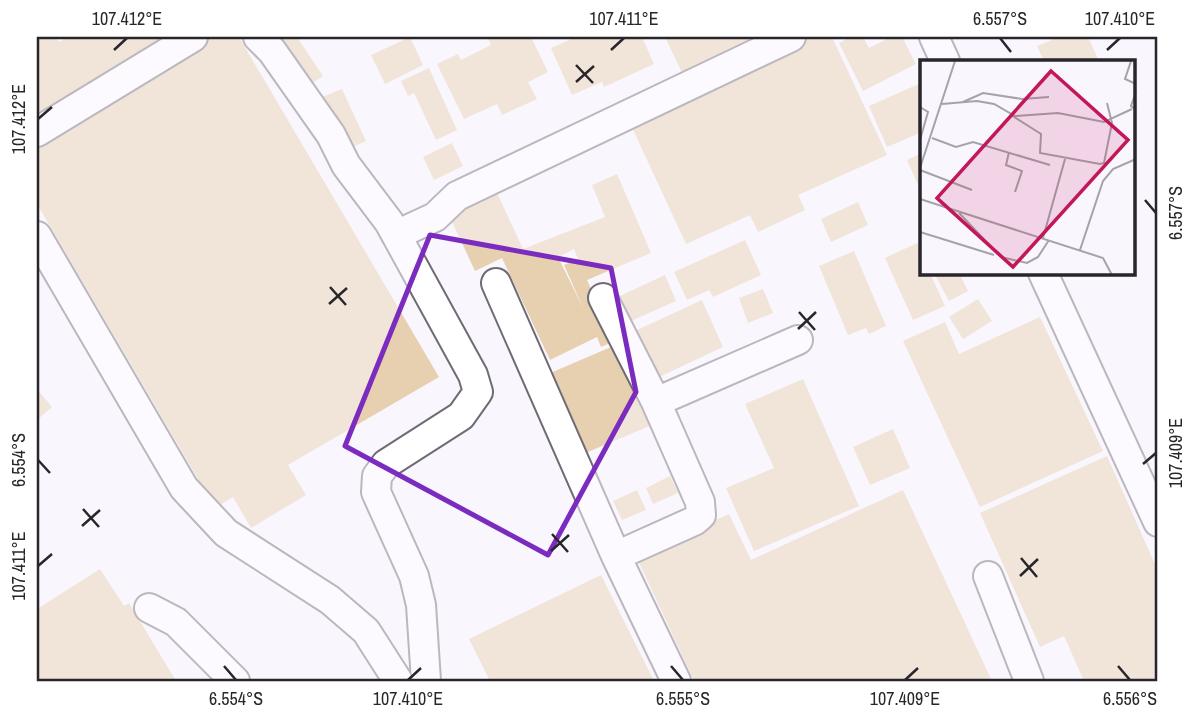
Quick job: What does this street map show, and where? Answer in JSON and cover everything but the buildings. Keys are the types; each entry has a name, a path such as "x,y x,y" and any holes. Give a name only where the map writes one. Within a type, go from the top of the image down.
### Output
{"lane":[{"path":"37,132 193,37"},
{"path":"258,37 272,51 331,135 346,165 396,235 473,375 478,392 461,416 386,464 377,476 376,492 414,576 421,605 426,681"},
{"path":"396,235 435,217 457,197 791,37"},
{"path":"934,37 945,60"},
{"path":"37,236 184,488 226,533 330,600 366,631 398,681"},
{"path":"1043,275 1158,522"},
{"path":"496,283 616,556 676,681"},
{"path":"603,298 656,402 699,502 701,514 694,521 616,556"},
{"path":"656,402 798,340"},
{"path":"988,576 1029,681"},
{"path":"149,608 176,622 235,681"}],"highlighted area":[{"path":"430,235 611,268 636,392 548,555 345,446"}]}
